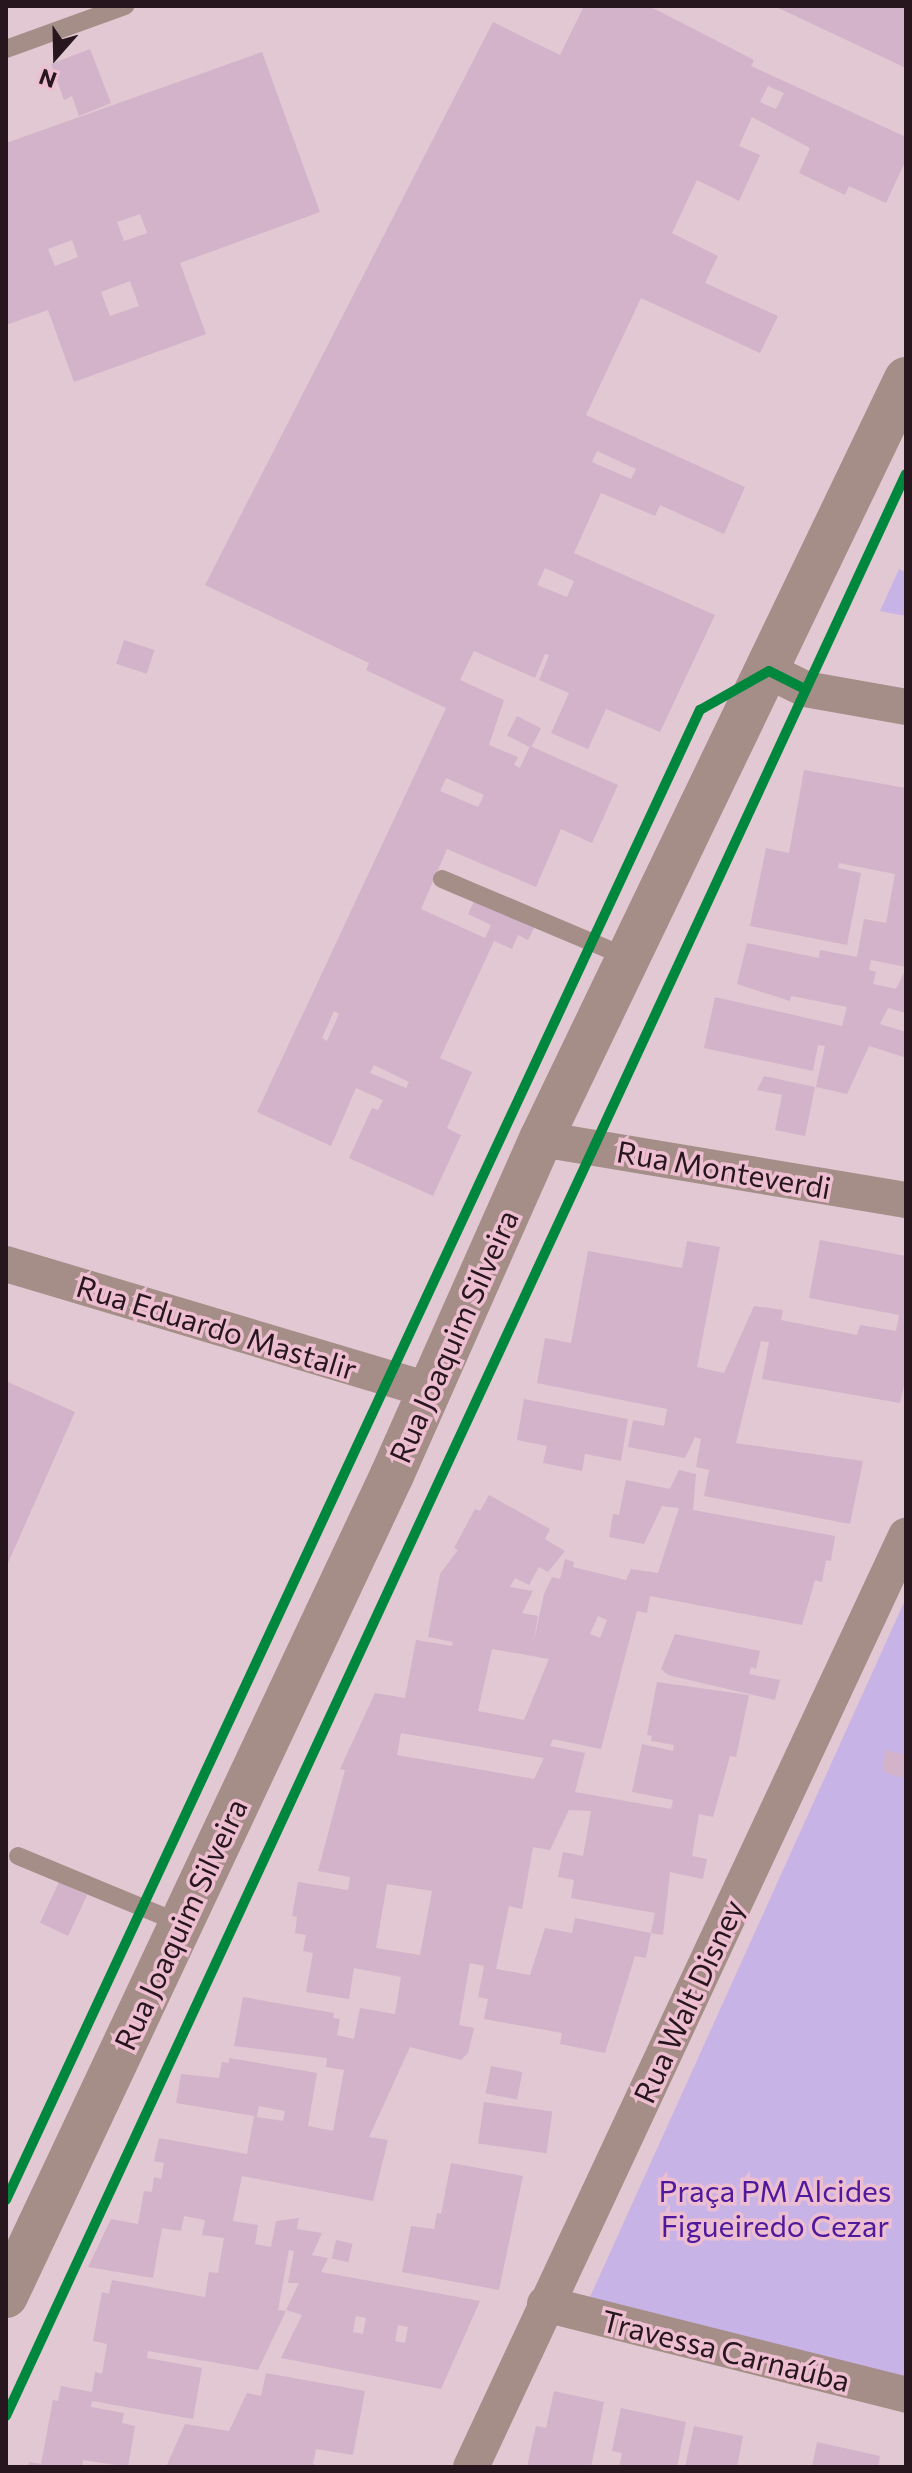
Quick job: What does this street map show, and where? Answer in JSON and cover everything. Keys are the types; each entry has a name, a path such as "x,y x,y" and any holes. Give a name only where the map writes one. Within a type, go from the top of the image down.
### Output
{"street":[{"name":"Rua Joaquim Silveira","path":"6,2296 428,1390 541,1139 769,671 906,379"},
{"path":"769,671 805,689 906,707"},
{"name":"Rua Monteverdi","path":"541,1139 906,1200"},
{"name":"Rua Eduardo Mastalir","path":"6,1264 428,1390"},
{"name":"Rua Walt Disney","path":"471,2467 906,1536"},
{"name":"Travessa Carnaúba","path":"545,2304 906,2395"}],"lane":[{"path":"6,49 125,6"},
{"path":"442,879 629,958"},
{"path":"18,1856 180,1923"}],"green space":[{"path":"899,569 906,572 906,616 880,611"},
{"name":"Praça PM Alcides Figueiredo Cezar","path":"906,1598 906,2379 590,2297"}],"building":[{"path":"584,6 649,6 754,60 751,66 906,137 906,160 886,203 849,186 845,195 799,173 810,148 752,117 739,146 760,155 739,201 697,180 672,233 718,256 705,283 778,316 760,353 641,298 586,415 745,487 724,534 660,505 655,516 601,493 574,553 715,615 660,732 606,709 588,749 551,733 569,693 539,680 549,655 545,654 535,678 474,651 460,680 504,700 489,745 518,757 514,765 520,768 530,746 618,785 592,843 561,829 536,887 447,849 421,909 485,938 491,925 468,914 474,901 538,920 528,940 518,935 512,949 494,941 440,1058 472,1072 447,1128 461,1135 433,1196 349,1158 372,1108 378,1110 383,1100 356,1088 331,1146 257,1112 446,708 366,670 369,663 205,585 493,22 560,55","holes":["768,86 784,93 776,109 760,102","597,451 636,469 631,479 592,462","545,568 574,581 567,597 537,585","446,778 484,795 478,807 440,791","334,1011 339,1014 327,1041 322,1038","374,1065 409,1082 406,1088 370,1073"]},
{"path":"774,6 906,6 906,68"},
{"path":"90,49 111,103 79,116 72,96 64,100 51,64"},
{"path":"262,52 320,212 180,263 206,334 74,382 48,310 6,325 6,143","holes":["140,214 147,233 124,241 117,222","72,240 78,257 55,266 48,249","130,281 139,306 110,316 101,292"]},
{"path":"124,640 154,650 147,674 116,664"},
{"path":"517,716 541,728 531,748 507,736"},
{"path":"804,770 906,788 906,967 871,960 869,970 876,972 873,984 896,989 906,969 906,1013 888,1008 880,1024 906,1032 906,1050 904,1057 869,1046 847,1094 816,1087 825,1046 818,1045 813,1071 704,1048 715,997 842,1026 847,1007 791,996 790,1001 737,984 747,943 819,958 820,950 857,957 864,919 886,923 895,874 839,863 838,868 861,873 847,945 750,926 766,848 789,853"},
{"path":"764,1076 815,1087 805,1136 775,1130 782,1095 757,1090"},
{"path":"820,1240 906,1256 906,1378 900,1403 762,1379 769,1342 761,1341 736,1443 863,1461 850,1524 704,1496 709,1470 696,1467 701,1439 695,1437 685,1458 628,1447 633,1420 664,1426 667,1409 537,1383 545,1338 571,1343 588,1251 682,1268 687,1241 720,1247 697,1367 724,1373 754,1306 783,1310 781,1320 857,1335 860,1325 896,1331 899,1315 809,1298"},
{"path":"6,1381 75,1412 8,1563 6,1562"},
{"path":"524,1399 628,1419 621,1461 585,1454 582,1471 543,1463 547,1446 517,1440"},
{"path":"679,1470 696,1474 693,1510 835,1536 831,1561 826,1560 822,1582 815,1580 802,1625 650,1596 647,1613 637,1611 601,1749 553,1739 550,1746 585,1753 575,1792 671,1809 673,1800 632,1792 642,1744 673,1751 674,1745 651,1741 652,1736 647,1735 657,1682 749,1695 736,1757 730,1756 713,1817 699,1814 692,1856 707,1859 703,1879 670,1872 663,1935 651,1933 646,1958 635,1956 605,2053 560,2044 562,2033 484,2019 488,1999 478,1997 484,1966 470,1963 459,2025 474,2028 468,2053 461,2060 410,2047 369,2137 388,2140 373,2201 242,2176 233,2221 258,2225 255,2244 271,2247 276,2221 299,2218 297,2229 322,2233 312,2255 328,2258 321,2272 480,2301 441,2389 281,2358 302,2315 286,2310 299,2283 288,2283 294,2251 289,2250 278,2310 286,2311 258,2370 148,2351 147,2358 202,2368 193,2419 92,2401 91,2407 124,2413 122,2423 135,2426 128,2467 83,2460 82,2467 28,2467 29,2462 41,2464 53,2400 58,2401 61,2386 92,2392 95,2372 102,2374 107,2344 93,2341 102,2292 109,2294 112,2280 205,2297 209,2272 218,2273 224,2238 202,2235 205,2220 184,2216 181,2231 162,2228 153,2278 88,2267 111,2219 138,2224 144,2191 152,2192 154,2177 161,2179 164,2163 154,2161 159,2138 247,2154 254,2116 176,2103 181,2074 219,2078 222,2062 229,2063 229,2058 317,2073 308,2126 333,2131 344,2070 326,2067 327,2058 234,2046 243,1997 334,2013 333,2018 340,2019 337,2035 354,2039 360,2008 395,2014 401,1977 354,1968 349,1999 306,1992 313,1953 303,1951 306,1935 295,1933 297,1917 292,1916 298,1882 348,1890 350,1877 318,1871 345,1770 340,1769 375,1693 405,1698 416,1640 452,1646 453,1642 428,1637 440,1574 458,1550 454,1548 475,1509 480,1511 489,1495 550,1529 545,1539 565,1551 548,1572 539,1567 529,1585 515,1578 510,1587 533,1591 522,1613 538,1616 533,1645 544,1594 552,1577 560,1579 565,1559 574,1562 573,1567 626,1580 631,1569 658,1573 679,1508 662,1506 644,1544 609,1537 613,1514 619,1515 626,1480 670,1489","holes":["598,1616 607,1620 600,1638 590,1634","492,1649 549,1659 524,1720 478,1711","401,1733 544,1758 534,1779 397,1755","569,1810 591,1811 583,1856 563,1852 558,1877 574,1880 571,1898 655,1913 651,1933 575,1918 572,1933 545,1928 530,1975 496,1969 509,1906 522,1909 533,1847 550,1850","387,1884 432,1891 420,1955 376,1948","259,2106 285,2111 283,2121 257,2117","356,2316 366,2318 363,2334 353,2332","398,2325 408,2327 405,2343 395,2341"]},
{"path":"675,1634 760,1651 756,1669 751,1667 749,1674 780,1680 775,1700 668,1675 661,1669"},
{"path":"885,1750 906,1755 902,1778 883,1772"},
{"path":"59,1882 87,1895 68,1936 40,1923"},
{"path":"491,2066 522,2072 517,2100 486,2093"},
{"path":"484,2102 552,2112 546,2153 478,2144"},
{"path":"451,2163 523,2176 499,2290 402,2272 411,2226 434,2229 437,2213 441,2214"},
{"path":"336,2240 353,2244 348,2262 332,2259"},
{"path":"266,2373 365,2391 353,2455 316,2449 313,2464 320,2467 166,2467 185,2424 229,2431 247,2393 261,2396"},
{"path":"554,2391 604,2402 591,2467 527,2467 536,2426 546,2428"},
{"path":"621,2408 686,2422 677,2467 619,2467 622,2453 612,2451"},
{"path":"694,2426 743,2436 737,2467 685,2467"},
{"path":"817,2442 880,2456 878,2467 812,2467"}],"cycle path":[{"path":"6,2416 906,474"},
{"path":"6,2200 700,710 769,671 805,689"}]}
